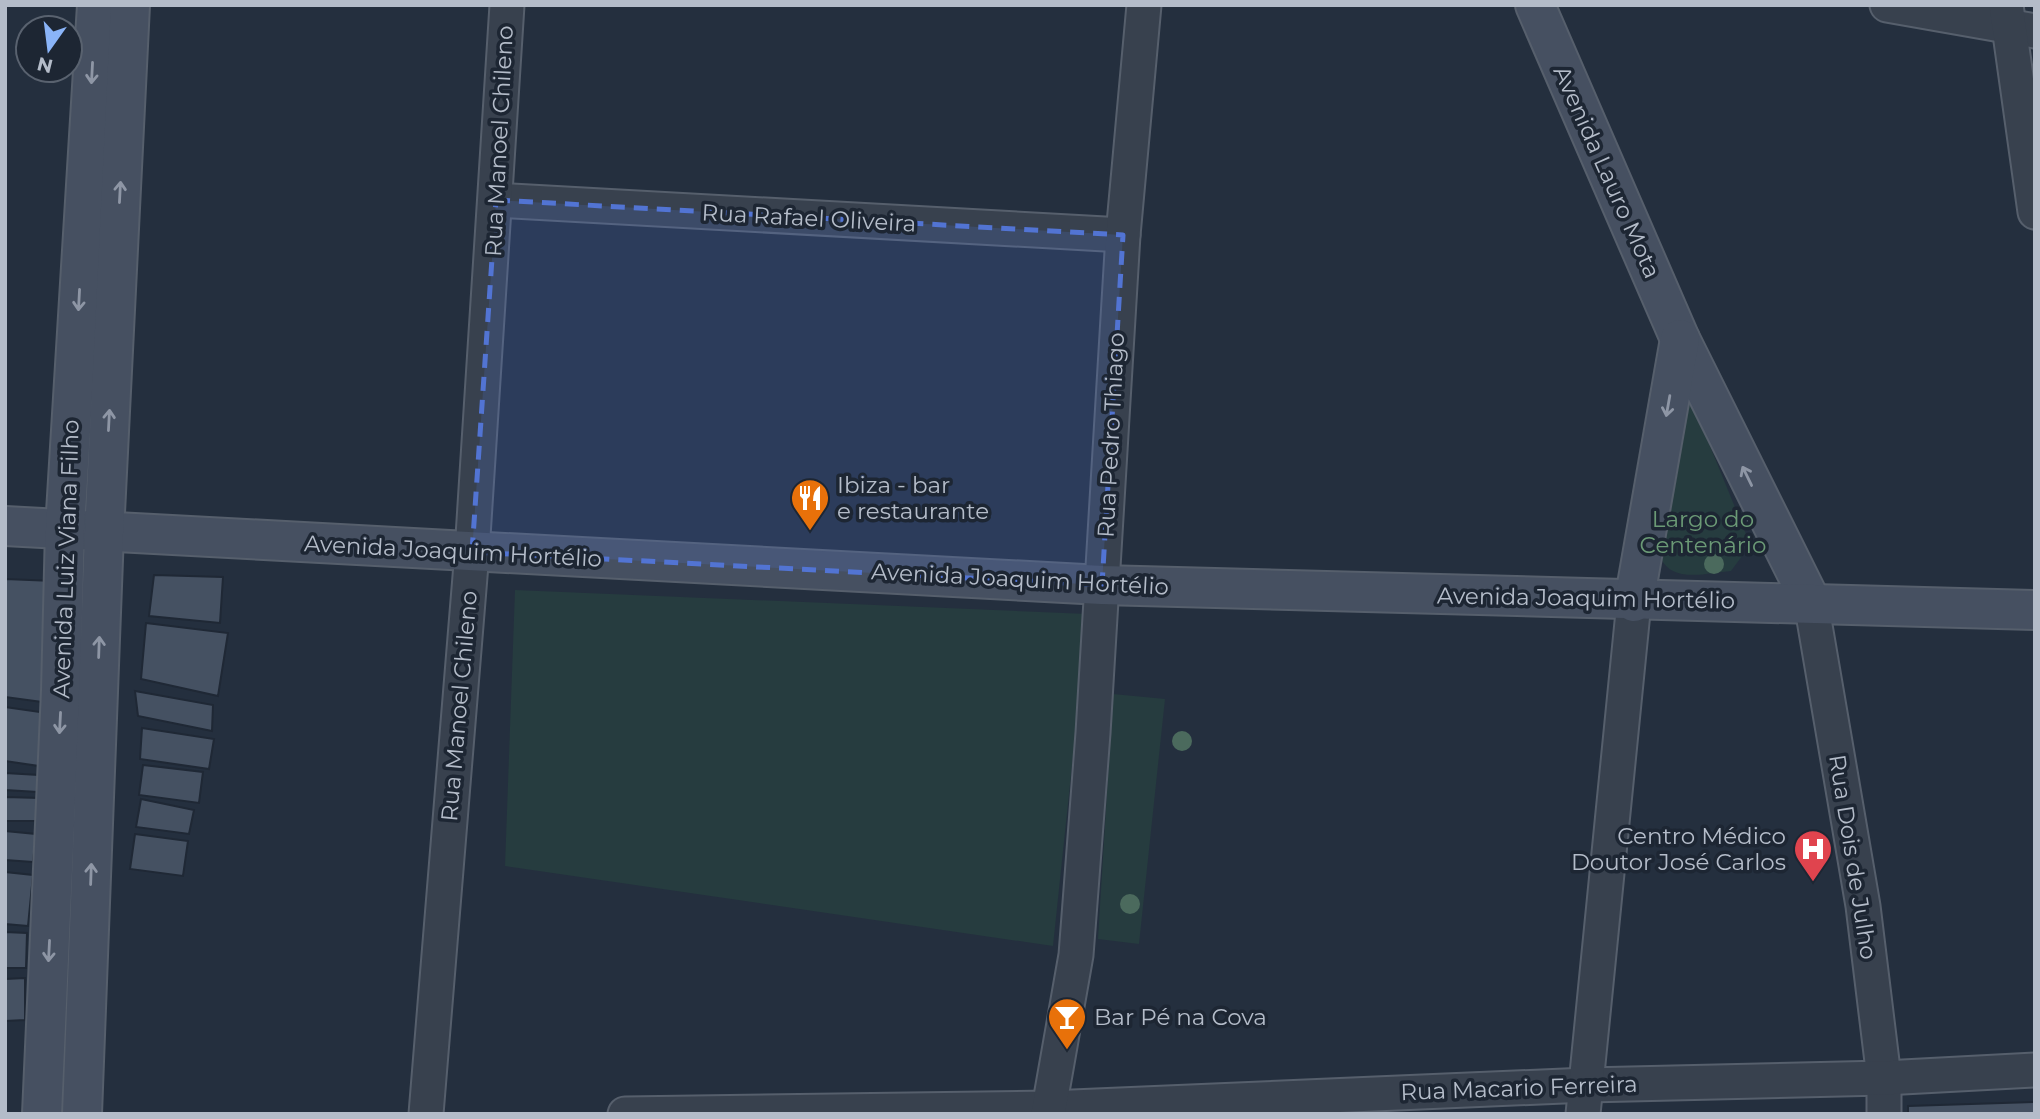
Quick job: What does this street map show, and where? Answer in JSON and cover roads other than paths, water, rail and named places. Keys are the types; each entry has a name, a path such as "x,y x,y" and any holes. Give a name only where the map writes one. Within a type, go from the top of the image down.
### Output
{"street":[{"name":"Avenida Luiz Viana Filho","path":"42,1114 61,691 65,528 97,5"},
{"name":"Avenida Luiz Viana Filho","path":"82,1114 104,533 130,5"},
{"name":"Rua Manoel Chileno","path":"426,1114 472,552 507,5"},
{"name":"Rua Pedro Thiago","path":"1049,1111 1074,973 1102,585 1123,235 1144,5"},
{"name":"Avenida Lauro Mota","path":"1535,5 1680,339 1811,602"},
{"path":"1886,5 2016,21 2035,212"},
{"name":"Rua Rafael Oliveira","path":"496,200 1123,235"},
{"path":"1585,1099 1634,601 1680,339"},
{"name":"Avenida Joaquim Hortélio","path":"5,526 1102,585 2035,610"},
{"name":"Rua Dois de Julho","path":"1811,602 1863,906 1884,1078 1884,1114"},
{"path":"45,1050 84,1053"},
{"name":"Rua Macario Ferreira","path":"625,1114 1049,1111 1585,1099 2035,1070"}],"place":[{"name":"Ibiza - bar e restaurante","path":"810,532"},
{"name":"Centro Médico Doutor José Carlos","path":"1813,883"},
{"name":"Bar Pé na Cova","path":"1067,1051"}],"park label":[{"name":"Largo do Centenário","path":"1703,532"}]}
